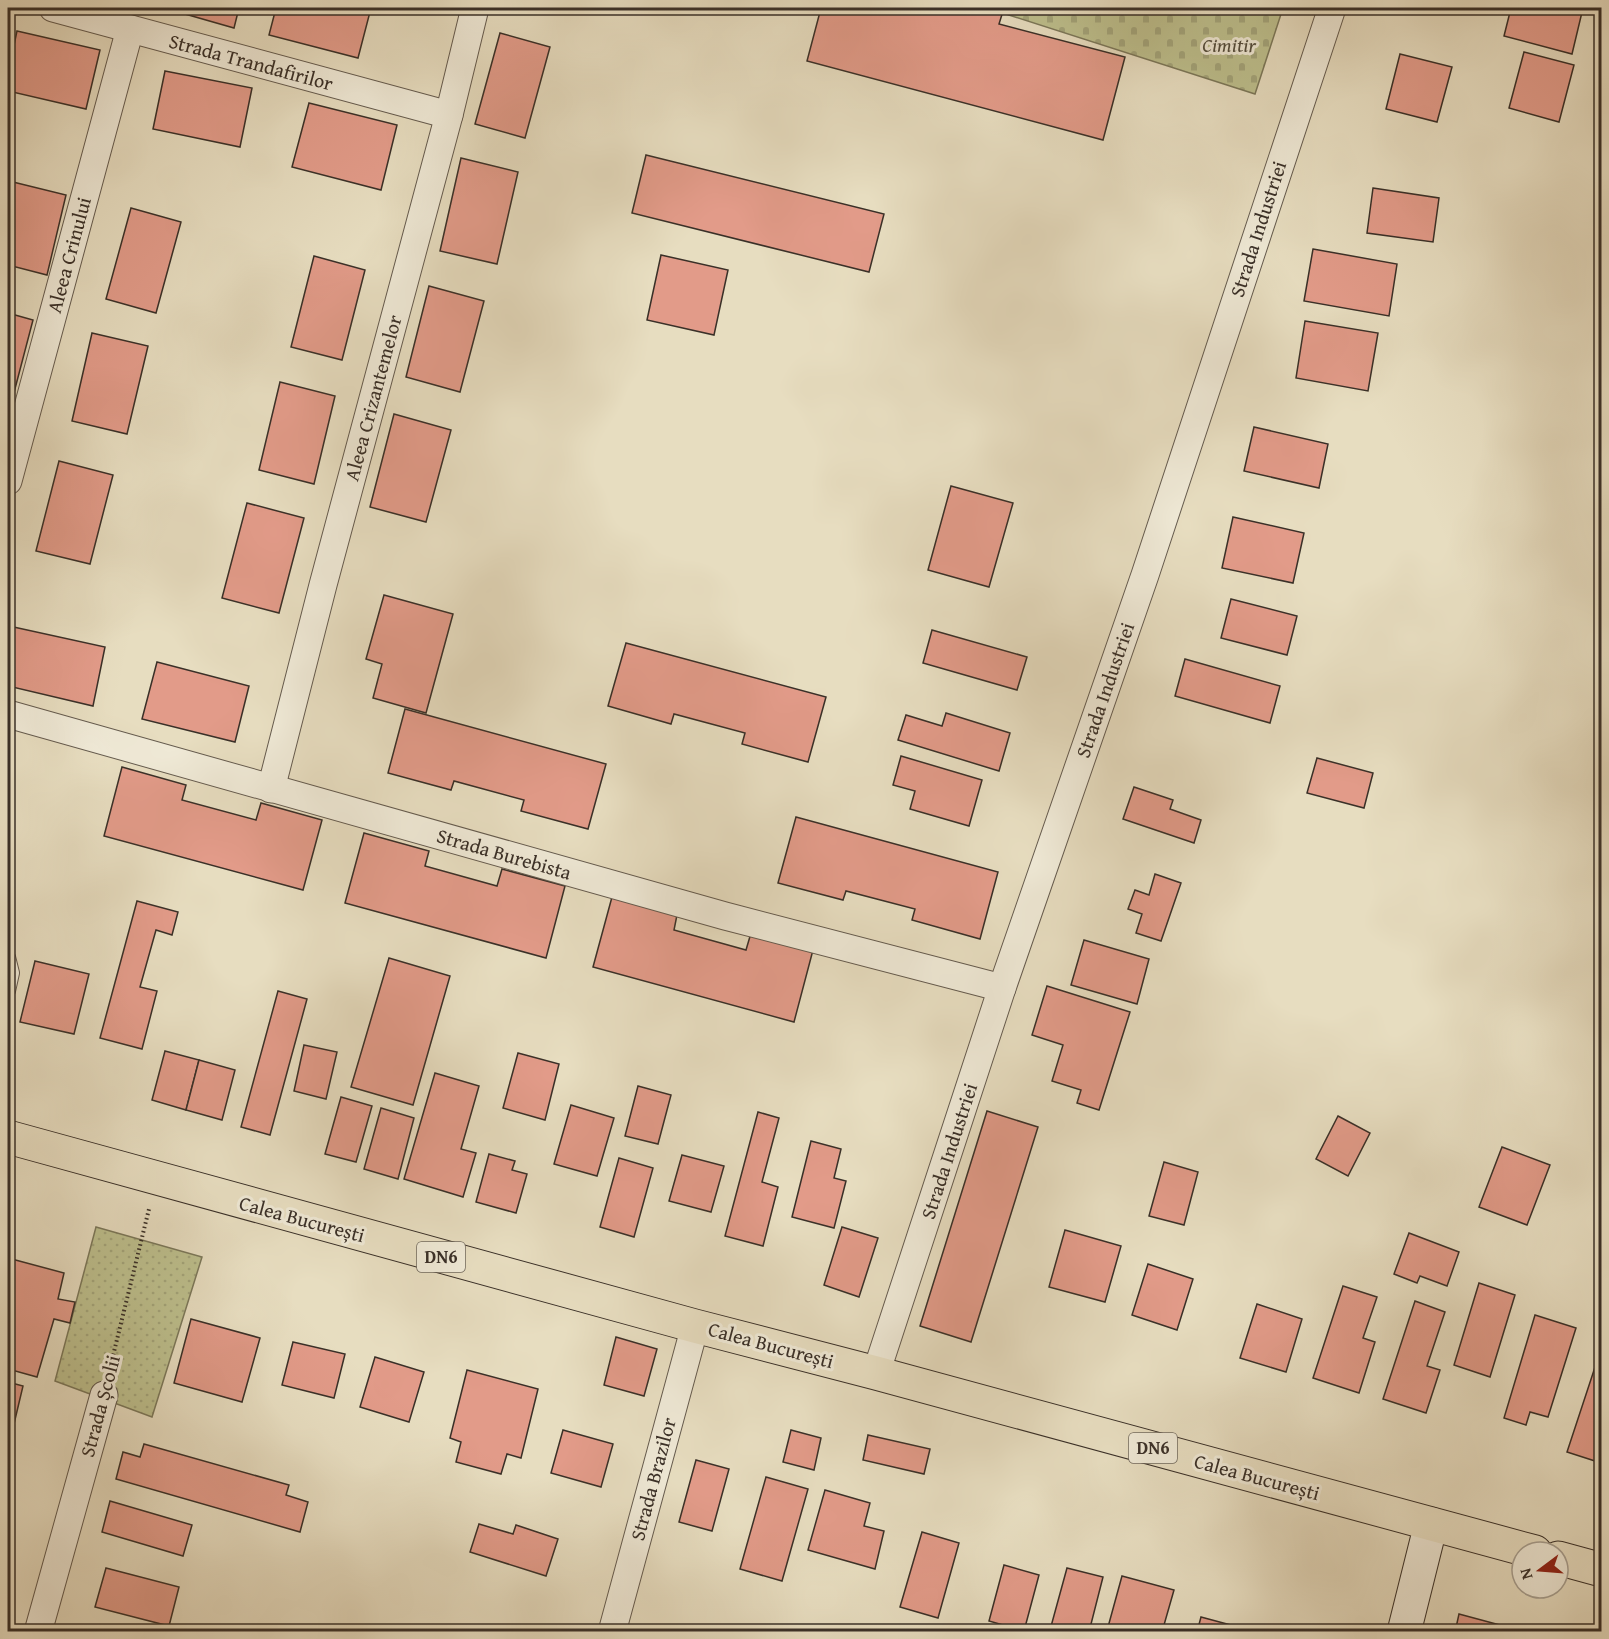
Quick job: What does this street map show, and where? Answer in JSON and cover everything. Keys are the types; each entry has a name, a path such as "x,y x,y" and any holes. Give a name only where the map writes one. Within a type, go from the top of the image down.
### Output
{"main road":[{"name":"Calea București","path":"8,1137 695,1326 1510,1545"},
{"path":"1404,1632 1431,1524"},
{"path":"1570,1561 1602,1570"}],"street":[{"name":"Strada Trandafirilor","path":"53,8 449,115"},
{"name":"Aleea Crizantemelor","path":"271,789 323,585 449,115 475,8"},
{"name":"Strada Industriei","path":"876,1373 1002,988 1145,575 1332,8"},
{"name":"Aleea Crinului","path":"8,481 130,29"},
{"name":"Strada Burebista","path":"8,714 725,916 1002,988"},
{"name":"Strada Brazilor","path":"612,1632 695,1326"},
{"name":"Strada Școlii","path":"38,1632 104,1395"}],"lane":[{"path":"8,957 12,973 8,991"}],"path":[{"name":"Strada Școlii","path":"104,1395 157,1179"}],"green space":[{"name":"Cimitir","path":"987,8 1283,8 1255,94"},
{"path":"96,1227 202,1257 152,1417 55,1381"}],"building":[{"path":"164,8 239,8 234,28"},
{"path":"276,8 371,8 358,58 269,35"},
{"path":"821,8 1004,8 999,24 1125,57 1103,140 807,61"},
{"path":"1511,8 1583,8 1572,54 1504,36"},
{"path":"17,31 100,50 86,109 8,91 8,73"},
{"path":"500,33 550,47 525,138 475,124"},
{"path":"1524,52 1574,65 1559,122 1509,108"},
{"path":"1400,54 1452,67 1437,122 1386,109"},
{"path":"165,71 252,88 240,147 153,129"},
{"path":"309,103 397,125 381,190 292,167"},
{"path":"646,155 884,214 869,272 632,213"},
{"path":"461,158 518,172 497,264 440,251"},
{"path":"13,182 66,195 47,275 8,265 8,203"},
{"path":"1373,188 1439,198 1433,242 1367,233"},
{"path":"131,208 181,222 156,313 106,299"},
{"path":"1313,249 1397,264 1389,316 1304,301"},
{"path":"661,255 728,270 714,335 647,320"},
{"path":"314,256 365,270 342,360 291,347"},
{"path":"429,286 484,301 460,392 406,377"},
{"path":"8,313 33,320 11,404 8,403"},
{"path":"1305,321 1378,333 1368,391 1296,378"},
{"path":"92,333 148,346 127,434 72,421"},
{"path":"280,382 335,396 314,484 259,470"},
{"path":"394,414 451,430 426,522 370,507"},
{"path":"1254,427 1328,444 1319,488 1244,471"},
{"path":"59,461 113,475 90,564 36,551"},
{"path":"951,486 1013,503 989,587 928,570"},
{"path":"247,503 304,518 279,613 222,598"},
{"path":"1233,517 1304,533 1293,583 1222,568"},
{"path":"384,595 453,614 426,713 373,698 382,664 366,659"},
{"path":"1231,599 1297,616 1287,655 1221,638"},
{"path":"9,626 105,647 93,706 8,686"},
{"path":"932,630 1027,657 1017,690 923,663"},
{"path":"626,643 826,697 808,762 742,744 745,733 674,714 671,724 608,706"},
{"path":"1185,659 1280,686 1270,723 1175,696"},
{"path":"157,662 249,686 235,742 142,719"},
{"path":"405,709 606,764 588,829 521,811 524,800 454,781 451,790 388,773"},
{"path":"946,713 1010,733 999,771 898,740 906,715 942,726"},
{"path":"901,756 982,780 969,826 910,809 915,791 893,785"},
{"path":"1317,758 1373,773 1364,808 1307,793"},
{"path":"122,767 186,785 182,800 256,820 261,803 322,820 303,890 104,836"},
{"path":"1134,787 1173,800 1170,809 1201,820 1194,843 1123,819"},
{"path":"796,817 998,872 980,939 912,920 915,909 846,891 843,900 778,883"},
{"path":"364,833 429,851 425,866 497,886 502,869 565,886 546,958 345,903"},
{"path":"1155,874 1181,883 1161,941 1136,933 1142,914 1128,909 1135,890 1149,895"},
{"path":"612,897 677,915 674,930 746,950 751,933 813,950 794,1022 593,967"},
{"path":"137,901 178,912 172,935 156,930 140,987 157,991 142,1049 100,1038"},
{"path":"1084,940 1149,959 1137,1004 1071,985"},
{"path":"389,958 450,976 413,1105 351,1087"},
{"path":"35,961 89,974 74,1034 20,1022"},
{"path":"1047,986 1130,1012 1099,1110 1077,1103 1081,1090 1052,1081 1063,1045 1032,1035"},
{"path":"278,991 307,999 270,1135 241,1127"},
{"path":"304,1045 337,1052 326,1099 294,1091"},
{"path":"165,1051 199,1060 186,1110 152,1100"},
{"path":"518,1053 559,1064 545,1120 503,1108"},
{"path":"199,1060 235,1070 222,1120 186,1110"},
{"path":"435,1073 479,1086 461,1149 476,1153 463,1197 404,1179"},
{"path":"638,1086 671,1095 658,1144 625,1136"},
{"path":"341,1097 372,1106 356,1162 325,1154"},
{"path":"571,1105 614,1118 597,1176 554,1164"},
{"path":"381,1108 414,1118 398,1179 364,1169"},
{"path":"987,1111 1038,1127 971,1342 920,1326"},
{"path":"758,1112 779,1118 762,1182 778,1187 763,1246 725,1236"},
{"path":"1338,1116 1370,1133 1348,1176 1316,1159"},
{"path":"811,1141 841,1149 834,1178 846,1181 834,1228 792,1217"},
{"path":"1502,1147 1550,1165 1527,1225 1479,1207"},
{"path":"489,1154 515,1161 512,1170 527,1174 516,1213 476,1202"},
{"path":"682,1155 724,1166 711,1212 669,1201"},
{"path":"619,1158 653,1168 634,1237 600,1227"},
{"path":"1164,1162 1198,1172 1184,1225 1149,1216"},
{"path":"842,1227 878,1238 859,1297 824,1285"},
{"path":"1065,1230 1121,1246 1105,1302 1049,1287"},
{"path":"1409,1233 1459,1252 1447,1286 1420,1276 1417,1283 1394,1274"},
{"path":"8,1258 64,1273 58,1299 75,1302 70,1323 54,1319 37,1377 8,1369"},
{"path":"1148,1264 1193,1279 1177,1330 1132,1315"},
{"path":"1479,1283 1515,1295 1490,1377 1454,1365"},
{"path":"1343,1286 1377,1297 1363,1338 1375,1342 1359,1393 1313,1378"},
{"path":"1415,1301 1445,1312 1427,1366 1440,1370 1426,1413 1383,1399"},
{"path":"1257,1304 1302,1319 1286,1372 1240,1358"},
{"path":"1535,1315 1576,1328 1548,1417 1530,1412 1526,1425 1504,1418"},
{"path":"191,1319 260,1338 242,1402 174,1383"},
{"path":"616,1337 657,1349 644,1396 604,1385"},
{"path":"293,1342 345,1354 334,1398 282,1385"},
{"path":"1600,1352 1602,1443 1595,1461 1567,1452"},
{"path":"375,1357 424,1372 409,1422 360,1407"},
{"path":"467,1370 538,1389 521,1458 507,1454 501,1474 456,1462 461,1442 450,1438"},
{"path":"8,1382 23,1386 8,1449"},
{"path":"563,1430 613,1444 601,1487 551,1473"},
{"path":"791,1430 821,1438 814,1470 783,1462"},
{"path":"868,1435 930,1449 924,1474 863,1460"},
{"path":"144,1444 289,1485 286,1495 308,1502 300,1532 116,1479 123,1452 140,1457"},
{"path":"696,1460 729,1469 712,1531 679,1522"},
{"path":"766,1477 808,1489 782,1581 740,1569"},
{"path":"825,1490 870,1503 864,1526 884,1531 875,1569 808,1550"},
{"path":"110,1501 192,1525 183,1556 102,1532"},
{"path":"479,1524 513,1534 516,1525 558,1539 546,1576 470,1552"},
{"path":"922,1532 959,1543 938,1618 900,1607"},
{"path":"1004,1565 1039,1575 1024,1631 989,1621"},
{"path":"106,1568 179,1587 169,1626 95,1607"},
{"path":"1067,1568 1103,1577 1089,1632 1050,1630"},
{"path":"1122,1576 1174,1590 1162,1632 1125,1632 1108,1627"},
{"path":"1459,1614 1526,1632 1455,1632"},
{"path":"1201,1617 1253,1631 1197,1632"}]}
